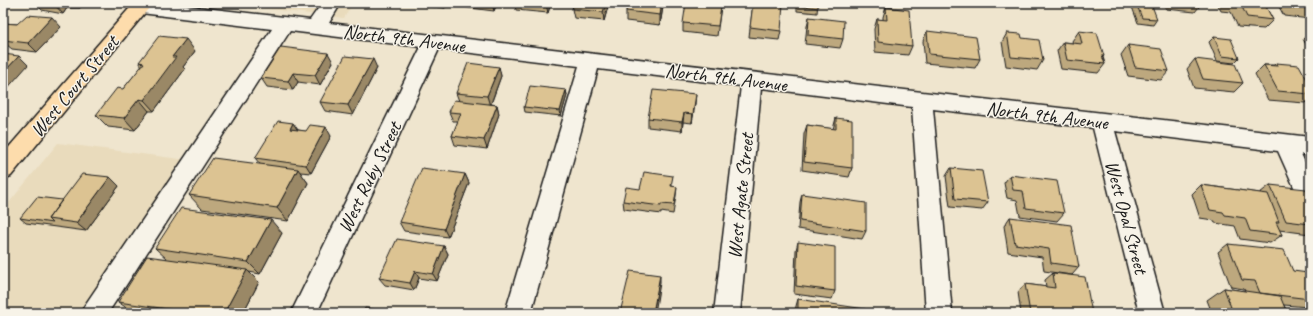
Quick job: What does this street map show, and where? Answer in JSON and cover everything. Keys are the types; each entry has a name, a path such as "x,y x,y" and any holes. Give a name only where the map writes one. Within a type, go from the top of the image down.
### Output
{"main road":[{"name":"West Court Street","path":"3,170 143,5"}],"street":[{"path":"315,28 332,3"},
{"name":"North 9th Avenue","path":"143,5 315,28 1310,146"},
{"path":"94,313 285,24"},
{"name":"West Ruby Street","path":"304,313 433,42"},
{"path":"518,313 591,60"},
{"name":"West Agate Street","path":"728,313 752,80"},
{"path":"922,100 939,313"},
{"name":"West Opal Street","path":"1102,122 1152,313"},
{"path":"1285,143 1310,198"}],"shaded area":[{"path":"218,3 353,3 344,18"},
{"path":"58,143 195,161 95,313 3,313 3,210"}],"building":[{"path":"574,3 606,3 603,12 572,9"},
{"path":"628,3 662,3 660,15 626,11"},
{"path":"686,3 721,6 718,26 683,23"},
{"path":"753,3 783,3 781,31 750,27"},
{"path":"798,3 818,3 818,8 798,5"},
{"path":"1136,3 1151,3 1157,19 1142,18"},
{"path":"1240,3 1264,3 1273,20 1247,17"},
{"path":"1291,3 1310,3 1310,8 1293,7"},
{"path":"886,7 909,10 912,46 878,42 877,19 887,20"},
{"path":"27,15 52,17 28,43 3,40 6,36 3,36 3,23 17,24"},
{"path":"809,17 844,21 843,39 808,35"},
{"path":"927,31 976,37 980,59 929,54"},
{"path":"1079,31 1097,33 1105,64 1067,60 1063,42 1082,44"},
{"path":"1007,33 1021,34 1022,38 1039,40 1043,60 1011,57"},
{"path":"159,36 186,39 172,57 176,57 144,100 139,99 124,118 96,115 117,88 123,89 144,63 139,62"},
{"path":"1214,37 1231,39 1239,58 1222,56"},
{"path":"1128,45 1161,49 1169,71 1135,67"},
{"path":"281,47 328,53 315,75 293,73 288,81 261,78"},
{"path":"3,54 19,56 3,73"},
{"path":"345,56 373,59 348,105 320,102"},
{"path":"1195,59 1235,64 1243,83 1203,79"},
{"path":"468,63 499,67 487,96 456,93"},
{"path":"1276,63 1299,65 1310,85 1310,94 1278,91 1264,65 1277,66"},
{"path":"530,86 566,90 560,111 524,107"},
{"path":"653,90 696,94 693,114 684,113 682,122 648,118"},
{"path":"454,100 497,105 484,140 452,136 461,113 449,112"},
{"path":"836,118 852,120 852,168 804,162 807,125 836,129"},
{"path":"278,121 293,123 290,129 306,131 310,125 326,127 306,165 255,158"},
{"path":"213,158 298,169 277,208 189,195"},
{"path":"422,168 465,174 444,229 399,222"},
{"path":"951,168 982,171 988,202 955,199"},
{"path":"644,172 673,176 671,186 677,187 674,205 661,204 661,206 623,201 626,187 640,189"},
{"path":"82,174 110,177 76,223 48,219"},
{"path":"1010,175 1057,181 1064,213 1026,208 1023,191 1013,190"},
{"path":"1201,185 1268,194 1279,222 1276,222 1282,235 1250,231 1245,218 1225,215 1223,212 1210,210"},
{"path":"1270,185 1306,189 1310,198 1310,224 1286,221"},
{"path":"802,194 866,203 866,231 800,221"},
{"path":"37,197 62,200 48,219 52,223 20,218"},
{"path":"181,208 271,220 248,262 155,248"},
{"path":"1010,217 1071,225 1079,267 1051,263 1049,249 1015,244"},
{"path":"397,239 444,246 433,274 415,271 410,283 379,278"},
{"path":"798,242 835,247 835,291 796,286"},
{"path":"1228,244 1284,250 1293,271 1308,273 1310,277 1310,299 1260,293 1255,281 1242,280"},
{"path":"147,256 247,270 224,313 196,313 118,302"},
{"path":"630,271 660,275 653,313 620,313"},
{"path":"1053,273 1085,277 1092,313 1030,313 1025,284 1055,288"},
{"path":"1224,288 1280,296 1287,313 1233,313"},
{"path":"798,299 865,309 865,313 798,313"},
{"path":"365,308 397,313 363,313"}]}
